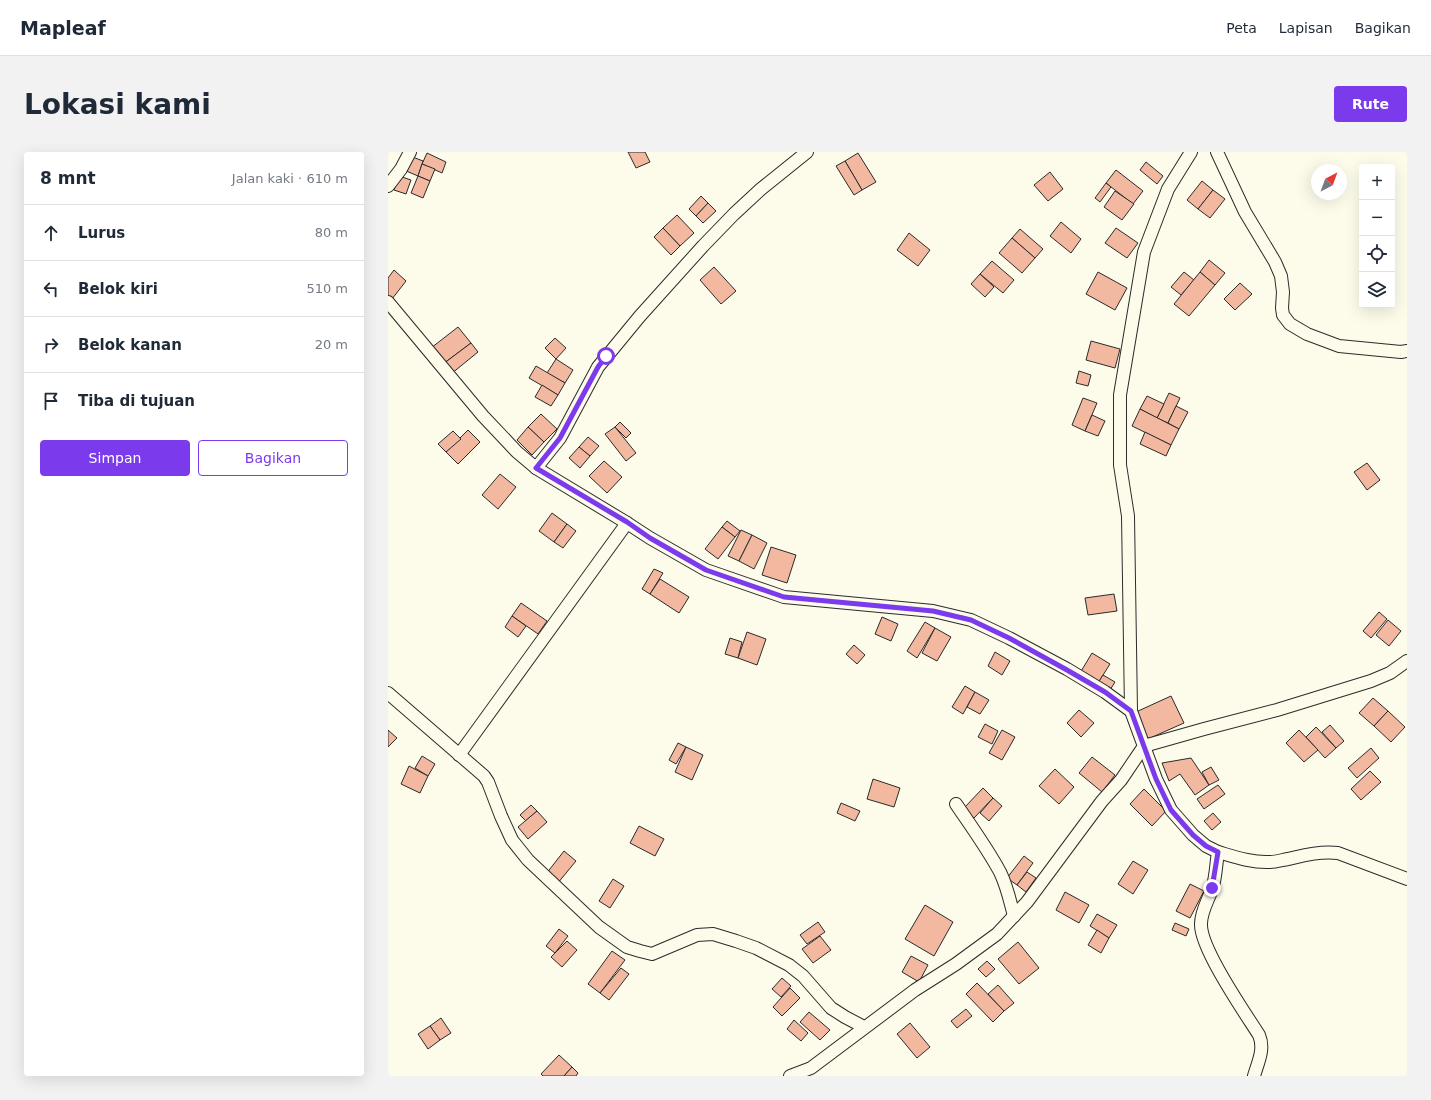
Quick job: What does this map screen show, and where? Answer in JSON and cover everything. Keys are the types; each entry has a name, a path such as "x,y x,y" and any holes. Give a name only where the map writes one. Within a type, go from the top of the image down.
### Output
{"street":[{"path":"388,186 401,169 410,152"},
{"path":"536,468 560,438 598,367 615,345 703,246 734,214 761,189 807,152"},
{"path":"1191,152 1168,189 1144,252 1120,395 1120,465 1128,516 1131,711 1160,789 1171,810 1193,835 1206,846 1218,852 1237,858 1257,862 1271,862 1315,853 1338,852 1407,880"},
{"path":"1217,152 1245,212 1275,262 1281,276 1283,315 1290,324 1307,334 1339,346 1401,352 1407,351"},
{"path":"388,302 483,416 508,443 536,468 627,522 650,538 706,570 784,597 933,611 971,620 1009,638 1067,670 1105,692 1131,711"},
{"path":"459,755 627,522"},
{"path":"790,1076 812,1068 864,1027 915,990 984,945 997,934 1027,902 1045,879 1102,801 1121,780 1144,746 1277,710 1371,680 1390,673 1407,661"},
{"path":"388,693 484,776 488,782 512,840 528,860 599,926 627,947 652,954 697,935 713,934 736,941 756,948 789,965 803,976 831,1008 864,1027"},
{"path":"956,804 990,854 1000,873 1009,894 1014,916"},
{"path":"1218,852 1212,888 1201,915 1200,926 1205,943 1213,960 1262,1041 1262,1048 1254,1076"}],"building":[{"path":"628,152 645,152 650,162 636,168"},
{"path":"427,153 446,162 442,173 422,164"},
{"path":"858,153 876,182 862,190 845,161"},
{"path":"410,156 423,161 418,176 404,170"},
{"path":"845,161 862,190 854,195 836,166"},
{"path":"1146,162 1163,176 1157,184 1140,170"},
{"path":"422,164 435,169 430,181 418,176"},
{"path":"1116,170 1143,191 1133,204 1106,183"},
{"path":"1050,172 1063,189 1048,201 1034,185"},
{"path":"399,176 411,180 406,194 394,190"},
{"path":"418,176 430,181 423,198 411,193"},
{"path":"1202,181 1213,190 1198,209 1187,200"},
{"path":"1106,183 1111,187 1100,202 1095,198"},
{"path":"1213,190 1225,199 1210,218 1198,209"},
{"path":"1115,191 1134,204 1122,220 1104,207"},
{"path":"701,196 708,203 696,216 689,209"},
{"path":"708,203 716,211 703,223 696,216"},
{"path":"677,215 694,233 680,246 663,228"},
{"path":"1061,222 1081,239 1071,253 1050,236"},
{"path":"663,228 680,246 671,255 654,237"},
{"path":"1116,228 1138,243 1127,258 1105,243"},
{"path":"1020,229 1043,249 1035,258 1012,238"},
{"path":"909,233 930,250 918,266 897,250"},
{"path":"1012,238 1035,258 1022,273 999,253"},
{"path":"1209,260 1225,273 1215,285 1200,272"},
{"path":"992,261 1014,280 1003,293 980,274"},
{"path":"714,267 736,291 721,304 700,280"},
{"path":"394,270 406,281 392,299 388,295 388,278"},
{"path":"1098,272 1127,288 1115,310 1086,294"},
{"path":"1184,272 1194,280 1181,295 1171,287"},
{"path":"1200,272 1215,285 1189,316 1174,304"},
{"path":"980,274 994,287 985,297 971,284"},
{"path":"1240,283 1252,294 1235,310 1224,299"},
{"path":"458,327 471,343 443,364 431,348"},
{"path":"555,338 566,348 556,359 545,348"},
{"path":"1091,341 1120,349 1115,368 1086,360"},
{"path":"471,343 478,352 451,374 443,364"},
{"path":"556,359 573,370 565,383 547,373"},
{"path":"536,366 565,383 558,395 529,378"},
{"path":"1079,371 1091,375 1088,386 1076,383"},
{"path":"542,385 558,395 551,406 535,397"},
{"path":"1169,393 1180,398 1168,423 1157,418"},
{"path":"1147,396 1164,404 1157,418 1140,409"},
{"path":"1083,398 1097,403 1085,431 1072,425"},
{"path":"1176,406 1188,412 1179,429 1168,423"},
{"path":"1140,409 1179,429 1171,445 1132,426"},
{"path":"541,414 557,429 544,442 528,427"},
{"path":"1092,415 1105,421 1098,436 1085,431"},
{"path":"620,422 631,433 626,438 615,427"},
{"path":"528,427 544,442 532,455 517,440"},
{"path":"615,427 636,453 626,461 605,434"},
{"path":"468,430 480,442 458,464 446,452"},
{"path":"453,431 461,439 446,452 438,444"},
{"path":"1145,432 1171,445 1166,456 1140,444"},
{"path":"588,437 599,446 590,456 579,447"},
{"path":"579,447 590,456 580,468 569,458"},
{"path":"604,461 622,477 607,493 589,476"},
{"path":"1367,463 1380,480 1367,490 1354,472"},
{"path":"500,474 516,487 498,509 482,495"},
{"path":"552,513 567,524 554,542 539,531"},
{"path":"727,521 740,531 735,537 722,527"},
{"path":"567,524 576,531 563,548 554,542"},
{"path":"722,527 735,537 718,559 705,549"},
{"path":"741,530 752,535 739,561 728,556"},
{"path":"752,535 767,543 754,569 739,561"},
{"path":"771,547 796,555 787,583 762,575"},
{"path":"654,569 663,573 650,594 642,589"},
{"path":"660,579 689,597 679,613 650,594"},
{"path":"1114,594 1117,611 1088,615 1085,598"},
{"path":"521,603 547,621 538,634 512,616"},
{"path":"1379,612 1387,619 1371,638 1363,631"},
{"path":"512,616 526,626 518,637 505,627"},
{"path":"882,617 898,624 891,641 875,634"},
{"path":"1388,620 1401,631 1389,646 1376,635"},
{"path":"925,622 935,628 917,658 907,651"},
{"path":"935,628 951,637 937,661 922,653"},
{"path":"747,632 766,639 757,665 738,658"},
{"path":"730,638 742,642 738,658 725,654"},
{"path":"854,645 865,655 857,664 846,654"},
{"path":"995,652 1010,661 1002,675 988,666"},
{"path":"1092,653 1110,664 1098,683 1080,673"},
{"path":"1103,675 1115,682 1110,690 1098,683"},
{"path":"965,686 975,692 963,714 952,707"},
{"path":"975,692 989,700 980,714 967,707"},
{"path":"1171,696 1184,723 1148,739 1136,712"},
{"path":"1373,698 1388,711 1374,726 1359,713"},
{"path":"1079,710 1094,723 1081,737 1067,723"},
{"path":"1388,711 1405,727 1391,742 1374,726"},
{"path":"985,724 998,731 992,744 978,737"},
{"path":"1330,725 1344,741 1336,748 1322,732"},
{"path":"1316,727 1336,748 1325,758 1306,737"},
{"path":"388,730 397,738 388,747"},
{"path":"1002,730 1015,737 1002,760 989,753"},
{"path":"1299,730 1318,750 1304,762 1286,743"},
{"path":"678,743 686,747 676,764 669,760"},
{"path":"686,747 703,755 692,780 675,772"},
{"path":"1371,748 1379,758 1357,778 1348,768"},
{"path":"422,756 435,764 428,776 415,768"},
{"path":"1092,757 1115,775 1102,792 1079,773"},
{"path":"1191,758 1209,785 1195,795 1180,774 1169,781 1162,763"},
{"path":"409,766 428,776 420,793 401,784"},
{"path":"1211,767 1219,780 1209,785 1202,772"},
{"path":"1055,769 1074,787 1059,804 1039,786"},
{"path":"1370,771 1381,782 1361,800 1351,789"},
{"path":"873,779 900,788 894,807 867,799"},
{"path":"1218,785 1225,794 1204,809 1197,799"},
{"path":"983,788 993,798 974,818 964,808"},
{"path":"1144,789 1166,811 1152,826 1130,804"},
{"path":"993,798 1002,806 989,821 980,813"},
{"path":"841,803 860,811 855,821 837,813"},
{"path":"531,805 537,811 526,821 520,815"},
{"path":"537,811 547,822 528,839 518,827"},
{"path":"1213,813 1221,822 1212,830 1204,821"},
{"path":"639,826 664,839 655,856 630,843"},
{"path":"564,851 576,861 557,884 546,874"},
{"path":"1024,856 1033,863 1017,885 1007,878"},
{"path":"1133,861 1148,870 1133,894 1118,884"},
{"path":"1027,872 1036,878 1026,892 1017,885"},
{"path":"613,879 624,886 610,908 599,901"},
{"path":"1190,884 1204,891 1190,918 1176,911"},
{"path":"1065,892 1089,905 1079,923 1056,910"},
{"path":"925,905 953,922 934,956 905,939"},
{"path":"1097,914 1117,925 1109,938 1090,926"},
{"path":"818,922 825,932 807,944 800,935"},
{"path":"1175,923 1189,929 1186,936 1172,930"},
{"path":"559,929 568,936 555,953 546,946"},
{"path":"1097,930 1109,938 1101,953 1088,945"},
{"path":"820,936 831,950 813,963 802,949"},
{"path":"567,941 577,950 562,967 551,957"},
{"path":"1018,942 1039,968 1019,984 998,959"},
{"path":"612,951 625,960 600,993 588,984"},
{"path":"911,956 928,965 919,982 902,972"},
{"path":"987,961 995,969 986,977 978,969"},
{"path":"621,968 629,974 609,1000 600,993"},
{"path":"782,978 791,986 781,997 772,989"},
{"path":"977,983 1004,1011 993,1022 966,994"},
{"path":"998,985 1014,1003 1004,1011 988,994"},
{"path":"790,988 800,998 782,1016 773,1007"},
{"path":"966,1009 972,1016 957,1028 951,1021"},
{"path":"809,1012 830,1030 820,1040 800,1022"},
{"path":"441,1018 451,1033 440,1040 430,1026"},
{"path":"794,1020 808,1033 801,1041 787,1029"},
{"path":"910,1023 930,1047 917,1058 897,1034"},
{"path":"430,1026 440,1040 428,1049 418,1034"},
{"path":"559,1055 572,1067 564,1076 543,1076 541,1074"},
{"path":"572,1067 578,1073 576,1076 564,1076"}],"route":[{"path":"606,356 598,367 560,438 536,468 627,522 650,538 706,570 784,597 933,611 971,620 1009,638 1105,692 1131,711 1162,794 1171,810 1193,835 1206,846 1218,852 1212,888"}]}
